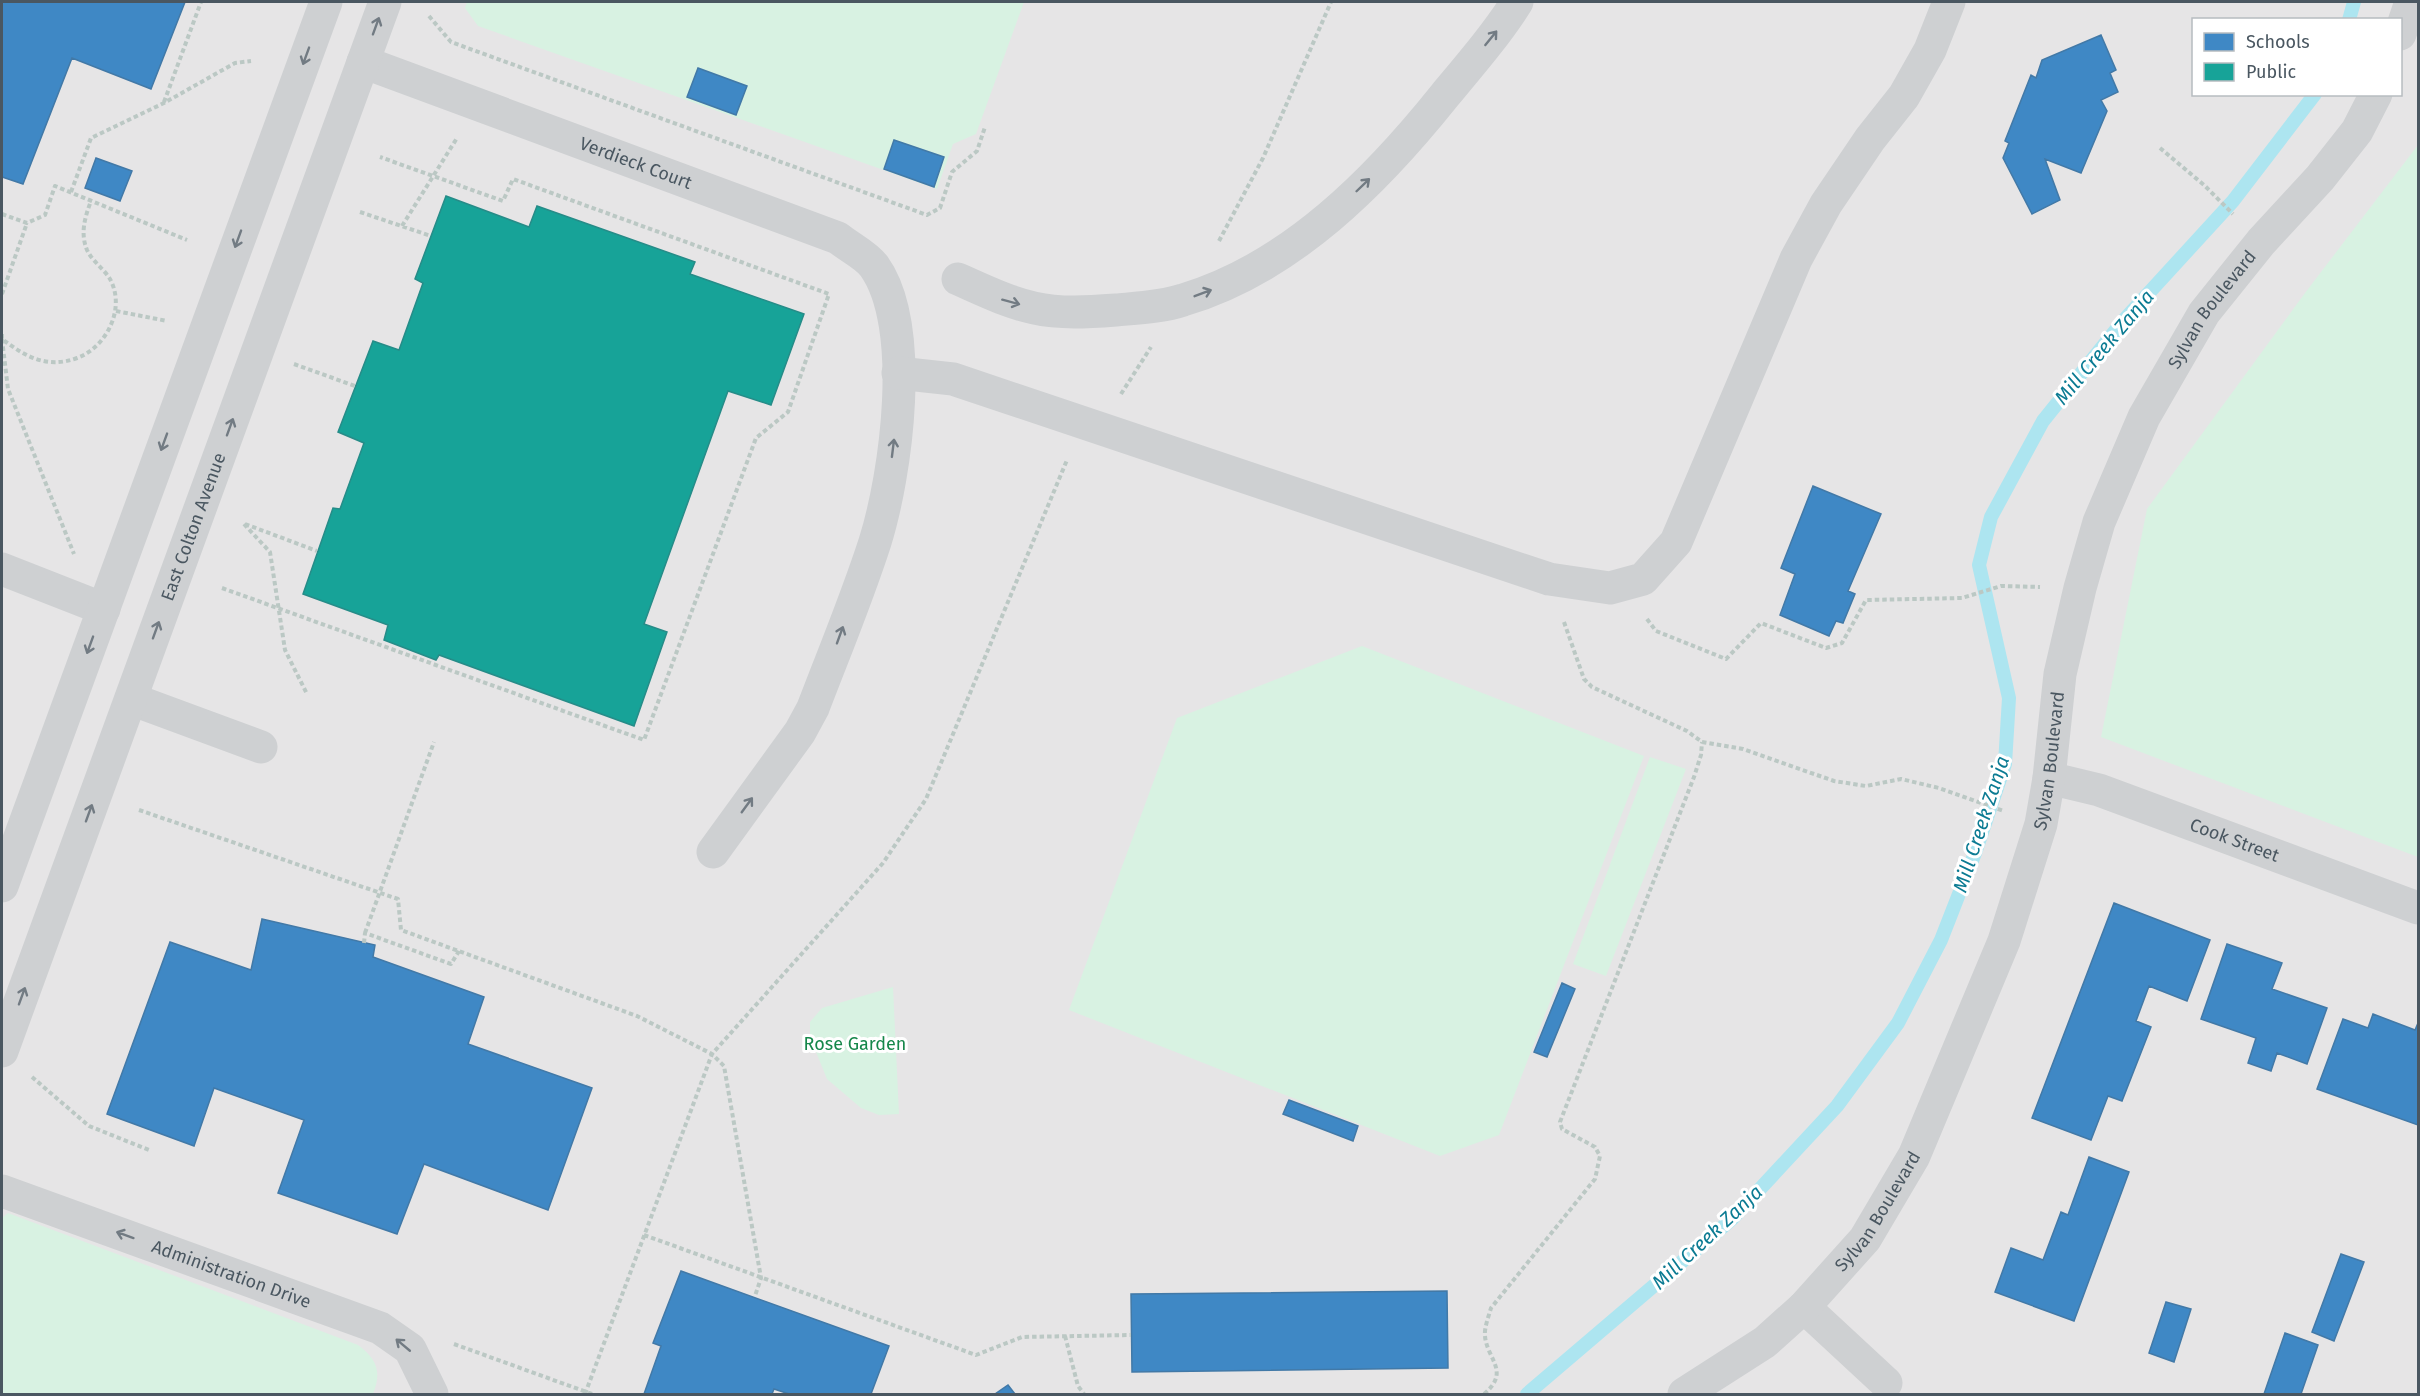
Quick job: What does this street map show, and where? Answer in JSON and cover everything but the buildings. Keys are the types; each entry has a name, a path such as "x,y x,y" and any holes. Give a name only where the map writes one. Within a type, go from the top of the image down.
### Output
{"street":[{"path":"2,886 326,2"},
{"name":"East Colton Avenue","path":"2,1051 385,2"},
{"path":"958,279 1002,299 1036,308 1086,313 1182,301 1226,284 1281,253 1334,213 1394,155 1430,114 1517,2"},
{"path":"898,372 953,379 1549,579 1610,588 1643,579 1676,542 1796,259 1839,185 1870,139 1904,96 1930,50 1949,2"},
{"path":"2402,28 2411,2"},
{"name":"Verdieck Court","path":"363,62 838,238 873,265 888,294 897,341 898,372 892,452 875,541 813,708 800,732 713,852"},
{"name":"Sylvan Boulevard","path":"1684,1395 1765,1342 1804,1307 1865,1239 1914,1156 2004,941 2041,824 2049,778 2060,674 2080,588 2099,522 2144,417 2204,313 2261,242 2320,178 2357,131 2375,96"},
{"path":"2,569 104,609"},
{"path":"131,699 261,747"},
{"name":"Cook Street","path":"2049,778 2099,790 2418,908"},
{"name":"Administration Drive","path":"2,1191 380,1328 410,1349 432,1395"},
{"path":"1804,1307 1886,1383"}],"path":[{"path":"164,103 201,2"},
{"path":"1218,242 1263,158 1331,2"},
{"path":"429,16 451,42 927,216 940,208 952,172 977,151 985,127"},
{"path":"71,192 91,138 164,103 235,63 251,61"},
{"path":"402,226 479,105"},
{"path":"2160,148 2204,185 2235,217"},
{"path":"222,588 644,740 756,438 788,412 829,294 513,179 503,201 380,157"},
{"path":"2,214 27,223 45,215 55,186 187,240"},
{"path":"2,339 30,358 45,363 66,362 83,356 105,337 116,311 111,280 87,250 83,223 91,201"},
{"path":"360,212 431,237"},
{"path":"2,294 27,223"},
{"path":"116,311 159,318 174,324"},
{"path":"2,334 8,389 78,563"},
{"path":"1120,396 1155,340"},
{"path":"291,363 355,386"},
{"path":"586,1393 712,1054 883,863 926,799 1070,453"},
{"path":"307,693 285,651 270,552 244,524 317,551"},
{"path":"1549,579 1584,679 1592,687 1687,730 1702,742 1743,749 1834,781 1866,786 1901,779 1939,788 2007,812"},
{"path":"1621,585 1656,631 1726,659 1761,623 1826,648 1842,643 1866,600 1962,598 2001,586"},
{"path":"364,943 365,933 434,742"},
{"path":"1484,1395 1495,1385 1497,1372 1485,1332 1491,1308 1595,1179 1600,1156 1594,1147 1562,1129 1560,1122 1694,777 1701,755 1702,742"},
{"path":"139,810 398,899 400,930 637,1016 712,1054 724,1066 760,1278 755,1296"},
{"path":"365,933 451,964 459,951"},
{"path":"41,1083 89,1126 149,1150"},
{"path":"644,1234 760,1278 976,1354 1022,1337 1131,1335"},
{"path":"1065,1336 1078,1386 1084,1395"},
{"path":"455,1345 592,1395"}],"shaded area":[{"path":"2,2 2418,2 2418,1394 2,1394"}],"green space":[{"path":"467,2 1024,2 976,134 953,144 937,189 478,26 465,8"},
{"path":"2418,145 2418,857 2101,737 2147,509 2305,293"},
{"path":"1362,646 1644,756 1499,1135 1440,1156 1069,1010 1177,718"},
{"path":"1650,757 1686,769 1606,976 1573,964"},
{"name":"Rose Garden","path":"893,987 899,1114 879,1115 861,1108 827,1079 810,1037 810,1022 822,1008"},
{"path":"8,1213 358,1345 370,1355 376,1366 377,1379 373,1394 2,1394 2,1218"}],"waterway":[{"name":"Mill Creek Zanja","path":"2350,18 2354,2"},
{"name":"Mill Creek Zanja","path":"1527,1394 1732,1219 1837,1106 1898,1023 1941,940 1975,853 2005,764 2009,698 1979,565 1991,517 2043,421 2124,320 2233,201 2313,96"}]}
